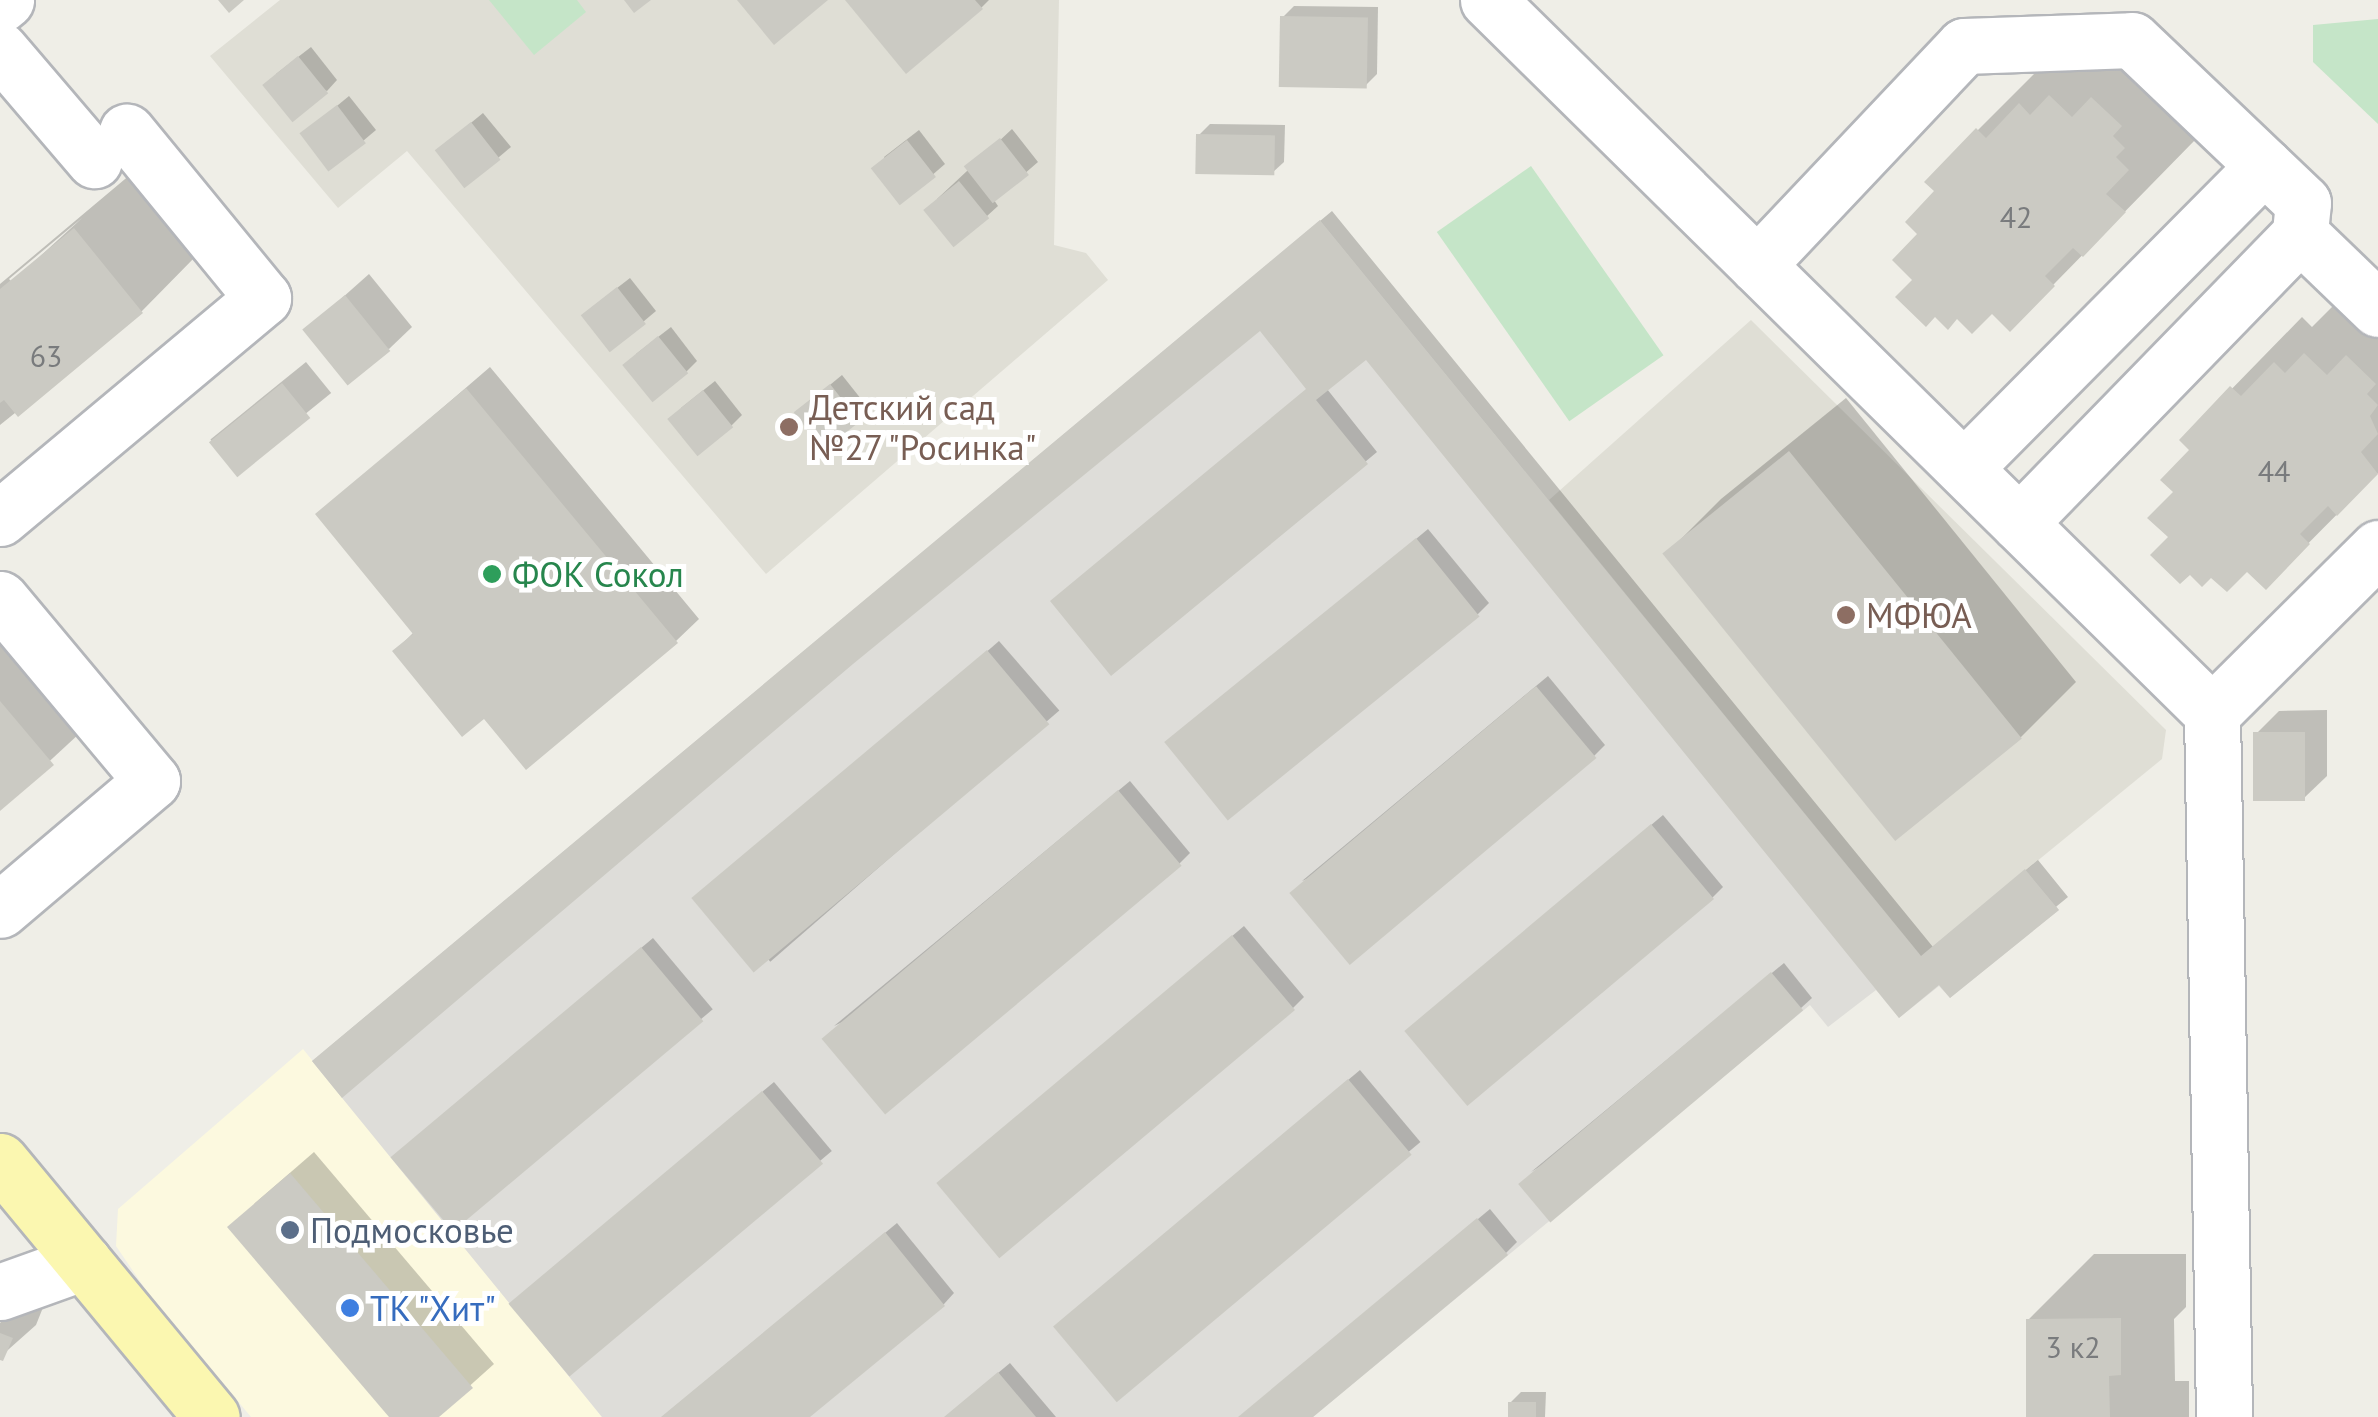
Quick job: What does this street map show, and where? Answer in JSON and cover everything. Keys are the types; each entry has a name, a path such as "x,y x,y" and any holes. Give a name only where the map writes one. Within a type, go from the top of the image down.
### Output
{"main road":[{"path":"0,1161 212,1417"}],"lane":[{"path":"0,5 6,0"},
{"path":"1488,0 2212,712 2224,1417"},
{"path":"1757,265 1964,46 2132,40 2303,203 2300,234 2019,523"},
{"path":"0,50 110,146 263,298 0,518"},
{"path":"1964,468 2264,166"},
{"path":"2300,234 2378,308"},
{"path":"2212,712 2378,548"},
{"path":"0,599 152,781 0,910"},
{"path":"0,1292 84,1262"}],"shaded area":[{"name":"Детский сад №27 \"Росинка\"","path":"280,0 1059,0 1054,245 1086,253 1108,280 766,574 407,151 338,208 210,56"},
{"path":"1320,220 1920,955 2025,869 2059,910 1950,998 1939,986 1899,1018 1876,990 1828,1027 1810,1005 1313,1417 602,1417 312,1061"},
{"name":"МФЮА","path":"1751,320 2166,730 2162,759 1921,956 1549,500"},
{"path":"303,1049 602,1417 251,1417 148,1293 116,1246 118,1209"}],"green space":[{"path":"489,0 577,0 586,12 534,55"},
{"path":"2378,19 2378,124 2313,62 2313,25"},
{"path":"1531,166 1663,355 1569,421 1437,232"}],"building":[{"path":"218,0 244,0 229,13"},
{"path":"624,0 651,0 634,13"},
{"path":"737,0 828,0 774,45"},
{"path":"845,0 975,0 983,9 906,74"},
{"path":"1280,16 1368,18 1367,89 1279,87"},
{"path":"298,56 328,93 292,122 262,85"},
{"path":"2049,95 2072,117 2091,97 2122,126 2113,136 2125,148 2116,157 2129,170 2106,194 2126,212 2083,257 2073,248 2045,276 2055,286 2010,332 1992,314 1972,334 1957,319 1948,330 1935,317 1926,327 1895,297 1912,280 1892,260 1917,234 1905,222 1934,191 1924,182 1976,128 1986,138 2019,103 2030,115"},
{"path":"337,105 366,143 328,172 299,133"},
{"path":"471,122 501,160 464,188 435,150"},
{"path":"1196,134 1275,135 1274,175 1195,174"},
{"path":"1000,138 1029,175 993,203 964,166"},
{"path":"907,140 936,177 900,205 871,168"},
{"path":"959,181 989,218 953,247 923,210"},
{"path":"1320,220 1921,956 2025,869 2059,910 1950,998 1939,985 1899,1018 1366,360 1316,400 1368,464 1111,676 1050,601 1306,389 1260,331 853,664 342,1098 312,1061"},
{"path":"74,228 143,313 18,417 4,400 0,403 0,289"},
{"path":"617,287 646,324 610,352 581,315"},
{"path":"345,295 390,351 348,386 302,330"},
{"path":"658,336 688,373 652,402 622,365"},
{"path":"2304,353 2327,375 2346,355 2376,384 2367,394 2378,405 2370,416 2378,434 2361,452 2378,474 2337,516 2328,506 2300,534 2310,544 2266,590 2247,572 2227,592 2211,578 2202,587 2190,575 2180,584 2150,555 2168,537 2147,518 2173,492 2160,480 2189,450 2179,440 2230,386 2241,396 2274,362 2285,373"},
{"path":"282,383 310,418 237,477 209,442"},
{"path":"830,384 860,422 823,450 794,412"},
{"name":"ФОК Сокол","path":"466,388 678,643 526,770 484,719 462,737 392,651 413,634 315,514"},
{"path":"703,390 733,427 697,456 667,419"},
{"path":"1789,451 2022,739 1895,841 1662,554"},
{"path":"1416,538 1480,616 1228,820 1164,742"},
{"path":"987,650 1049,724 754,972 691,898"},
{"path":"1536,686 1596,758 1350,965 1289,893"},
{"path":"0,701 54,765 0,811"},
{"path":"2253,732 2305,732 2305,801 2253,801"},
{"path":"1118,790 1182,866 885,1115 822,1039"},
{"path":"1651,824 1714,899 1467,1106 1404,1031"},
{"path":"1232,935 1295,1010 999,1258 936,1183"},
{"path":"641,947 703,1021 453,1231 391,1157"},
{"path":"1771,972 1803,1010 1550,1222 1518,1184"},
{"path":"1348,1079 1412,1155 1117,1402 1053,1326"},
{"path":"762,1091 823,1164 570,1377 508,1304"},
{"name":"ТК \"Хит\"","path":"290,1173 473,1388 439,1417 389,1417 227,1227"},
{"path":"1477,1218 1508,1255 1313,1417 1238,1417"},
{"path":"885,1232 945,1306 810,1417 661,1417"},
{"path":"2121,1318 2121,1375 2109,1376 2110,1417 2026,1417 2026,1319"},
{"path":"0,1333 13,1338 3,1361 0,1360"},
{"path":"998,1372 1036,1417 944,1417"},
{"path":"1508,1402 1536,1402 1536,1417 1508,1417"}],"place":[{"name":"Детский сад №27 \"Росинка\"","path":"789,427"},
{"name":"ФОК Сокол","path":"492,574"},
{"name":"МФЮА","path":"1846,615"},
{"name":"Подмосковье","path":"290,1230"},
{"name":"ТК \"Хит\"","path":"350,1308"}]}
